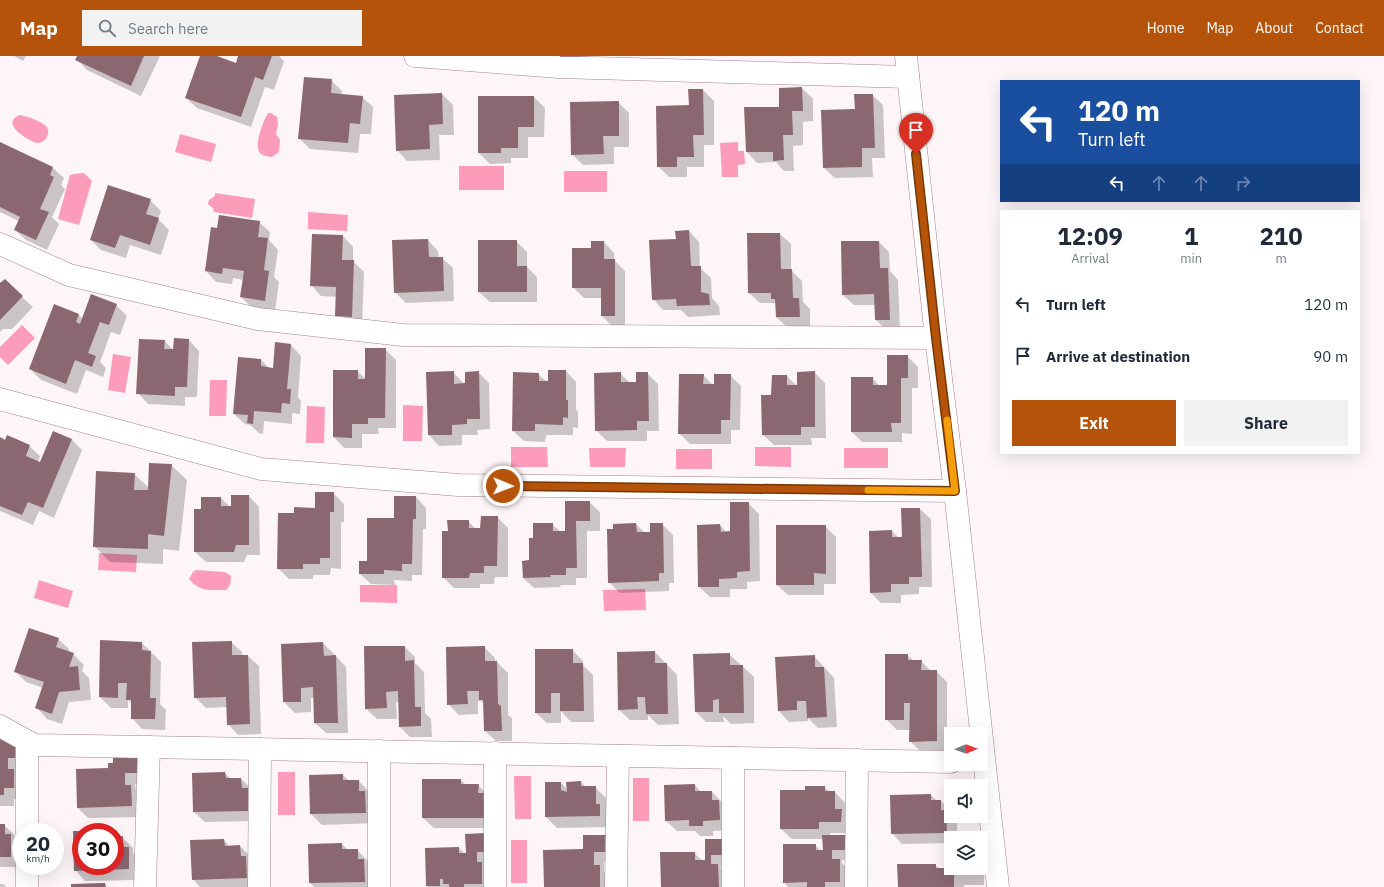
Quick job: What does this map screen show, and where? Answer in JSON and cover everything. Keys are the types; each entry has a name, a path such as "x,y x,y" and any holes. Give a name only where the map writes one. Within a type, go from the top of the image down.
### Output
{"street":[{"path":"415,56 559,67 907,66 936,338 955,491 979,727"},
{"path":"0,244 69,275 258,319 403,335 936,338"},
{"path":"0,399 260,469 458,485 955,491"},
{"path":"0,726 34,745 944,762"},
{"path":"27,741 27,823"},
{"path":"145,887 149,747"},
{"path":"259,887 260,749"},
{"path":"379,751 379,887"},
{"path":"495,754 495,887"},
{"path":"616,887 618,756"},
{"path":"733,758 733,887"},
{"path":"856,887 857,760"},
{"path":"984,771 998,887"},
{"path":"27,875 27,887"}],"shaded area":[{"path":"268,113 271,113 277,117 278,123 276,134 280,140 279,152 272,157 261,154 258,150 258,139"},
{"path":"20,115 37,120 46,126 48,129 48,135 44,141 41,143 34,142 16,130 12,122 14,118"},
{"path":"180,134 216,144 211,162 175,152"},
{"path":"738,142 738,151 744,151 745,164 738,165 738,177 722,177 720,143"},
{"path":"459,166 504,166 504,190 459,190"},
{"path":"564,171 607,171 607,192 564,192"},
{"path":"84,173 92,181 79,225 58,219 70,175"},
{"path":"215,193 255,199 252,218 214,212 213,208 208,204 209,200 215,196"},
{"path":"308,212 348,215 347,231 308,229"},
{"path":"22,325 35,338 8,365 0,357 0,347"},
{"path":"113,354 131,357 125,393 108,390"},
{"path":"210,380 227,380 226,416 209,416"},
{"path":"403,405 423,406 422,441 403,441"},
{"path":"307,406 325,407 324,443 306,443"},
{"path":"511,447 547,447 548,467 511,467"},
{"path":"755,447 791,447 791,467 755,466"},
{"path":"589,448 626,448 625,467 590,467"},
{"path":"844,448 888,448 888,468 844,468"},
{"path":"676,449 712,449 712,469 676,469"},
{"path":"99,553 137,555 136,572 98,570"},
{"path":"196,570 225,572 231,576 230,585 226,590 210,590 201,588 189,579"},
{"path":"39,580 73,591 68,608 34,598"},
{"path":"360,585 397,585 397,603 360,602"},
{"path":"645,589 646,610 604,611 603,590"},
{"path":"278,772 295,772 295,815 278,815"},
{"path":"514,776 531,776 531,819 515,819"},
{"path":"633,778 649,778 649,821 633,821"},
{"path":"511,840 527,840 527,883 511,883"}],"building":[{"path":"77,56 144,56 131,86 75,60"},
{"path":"200,56 217,56 236,63 238,56 272,56 263,80 255,77 241,117 185,98"},
{"path":"304,77 332,79 331,93 363,96 360,124 350,123 348,143 298,139"},
{"path":"802,87 803,111 792,111 793,135 783,135 784,160 773,161 773,152 746,152 744,107 779,107 779,88"},
{"path":"688,89 703,89 704,135 693,135 694,157 677,157 677,167 657,167 656,106 689,105"},
{"path":"442,93 443,124 429,125 430,149 396,151 394,95"},
{"path":"854,94 873,94 875,148 862,148 862,167 823,168 821,110 855,109"},
{"path":"478,96 534,96 534,127 518,127 518,148 501,148 501,153 478,153"},
{"path":"619,101 619,136 603,136 604,154 571,155 570,102"},
{"path":"0,142 53,167 50,175 54,177 40,209 49,212 36,240 14,230 20,217 0,207"},
{"path":"108,185 151,199 146,214 159,218 150,245 120,235 115,248 90,240"},
{"path":"219,215 260,221 258,237 268,238 264,270 269,271 265,301 240,297 244,271 223,268 222,274 205,271 211,227 217,228"},
{"path":"689,230 691,266 701,266 701,292 709,294 710,305 677,306 676,299 652,300 649,240 676,239 675,231"},
{"path":"747,233 780,233 781,269 792,269 793,298 799,298 800,317 776,317 775,299 771,299 771,293 748,293"},
{"path":"312,234 343,235 342,260 354,260 352,317 335,316 336,287 310,286"},
{"path":"428,239 429,257 443,257 444,291 394,293 392,240"},
{"path":"478,240 517,240 517,266 527,266 527,292 478,292"},
{"path":"591,241 604,241 604,259 615,259 615,316 601,316 601,288 572,288 572,248 591,248"},
{"path":"841,241 879,241 880,268 888,268 890,320 875,320 874,294 842,295"},
{"path":"5,279 23,296 0,320 0,283"},
{"path":"91,294 117,304 109,325 100,322 88,353 96,356 92,367 75,360 66,384 29,369 54,304 79,314 76,322 80,324"},
{"path":"174,338 189,339 187,387 175,387 175,396 136,394 139,339 165,340 164,349 173,349"},
{"path":"275,342 291,344 287,389 291,389 290,404 282,403 281,413 254,411 253,424 247,423 248,415 233,414 238,357 261,359 261,366 273,368"},
{"path":"365,348 386,348 385,418 368,418 368,424 352,424 352,438 333,437 333,370 358,370 358,379 365,379"},
{"path":"887,355 908,355 908,378 901,378 901,423 891,423 892,432 851,432 851,377 873,377 873,385 887,385"},
{"path":"548,370 566,370 566,400 568,400 568,418 563,417 563,425 535,424 535,431 512,431 513,372 539,373 539,381 548,381"},
{"path":"454,371 454,384 465,383 465,372 479,371 480,419 467,419 467,424 452,425 452,435 428,435 426,372"},
{"path":"815,371 815,427 801,427 801,435 762,435 761,395 771,395 772,375 787,375 787,385 797,385 797,372"},
{"path":"621,372 621,382 636,382 636,372 648,372 649,421 637,421 637,430 595,431 594,373"},
{"path":"679,374 704,374 703,384 714,384 714,374 731,374 730,420 721,420 721,434 678,434"},
{"path":"53,431 72,439 43,508 28,502 22,515 0,506 0,437 5,440 7,435 30,445 26,456 40,462"},
{"path":"149,463 172,464 164,536 148,534 148,549 93,547 96,471 135,473 134,490 148,490"},
{"path":"315,492 334,492 334,512 330,512 330,558 320,558 320,564 303,564 303,569 277,569 278,513 294,513 294,507 315,508"},
{"path":"231,495 249,495 249,545 236,545 234,552 194,552 194,509 201,509 201,497 221,497 221,506 231,506"},
{"path":"394,496 416,496 416,519 413,519 412,564 402,564 402,571 384,570 384,574 359,574 359,561 367,561 367,518 394,518"},
{"path":"565,501 590,501 590,521 576,521 577,568 566,568 566,575 523,578 522,561 529,560 529,538 533,538 533,523 553,523 553,531 565,531"},
{"path":"730,502 749,502 750,571 737,572 737,578 719,579 719,587 698,587 697,525 720,524 721,532 730,531"},
{"path":"901,508 920,508 922,577 909,577 909,584 891,584 891,592 870,593 869,531 892,530 892,537 902,537"},
{"path":"481,516 498,516 497,566 484,566 484,573 470,573 469,578 442,578 442,531 448,531 447,520 469,520 469,528 480,528"},
{"path":"636,523 637,532 650,532 650,523 663,523 664,573 659,573 659,581 608,583 607,529 613,529 613,524"},
{"path":"776,525 826,525 826,574 814,573 814,585 776,585"},
{"path":"29,628 59,638 56,647 74,653 69,667 78,666 80,690 59,692 52,714 35,708 44,682 14,672"},
{"path":"100,640 142,642 142,650 151,651 150,698 156,698 155,719 131,719 131,700 126,700 127,683 118,683 118,698 99,697"},
{"path":"232,641 232,655 248,655 250,724 227,725 226,697 194,698 192,642"},
{"path":"323,642 324,656 336,655 338,723 314,723 313,687 301,688 301,702 283,702 281,644"},
{"path":"364,646 405,646 405,661 414,660 415,707 421,707 421,726 399,727 398,691 386,692 387,708 365,709"},
{"path":"485,646 485,661 497,661 498,704 501,706 502,731 484,731 483,700 479,700 479,691 467,691 468,704 447,705 446,647"},
{"path":"535,649 573,649 573,663 583,663 584,711 560,711 560,693 551,693 551,713 535,713"},
{"path":"655,651 655,663 667,663 668,714 646,714 645,697 637,697 638,709 618,710 617,652"},
{"path":"730,653 730,665 743,665 744,713 719,713 719,699 713,700 713,712 695,712 693,654"},
{"path":"885,654 908,654 908,660 922,660 921,670 937,670 937,741 909,742 910,703 904,703 904,720 885,720"},
{"path":"815,655 815,667 824,667 827,717 807,718 806,701 797,701 797,710 778,711 775,657"},
{"path":"0,736 15,736 15,758 8,758 8,769 14,769 14,788 4,788 4,795 0,795"},
{"path":"113,756 137,756 138,773 125,773 125,785 131,785 132,806 77,808 76,769 108,768 108,763 113,763"},
{"path":"225,772 226,778 241,778 242,788 248,788 248,811 193,812 192,773"},
{"path":"343,774 343,780 359,780 359,791 365,791 366,813 310,814 309,775"},
{"path":"422,779 461,779 461,784 479,784 478,793 484,793 484,818 422,818"},
{"path":"581,781 581,786 596,786 596,804 600,804 600,816 545,817 545,782 561,782 561,790 567,792 566,782"},
{"path":"695,784 695,791 712,791 712,800 719,800 720,820 703,821 703,826 689,826 689,820 665,821 664,785"},
{"path":"805,786 825,786 825,791 835,791 835,809 842,809 841,822 819,822 819,829 780,829 780,790 805,790"},
{"path":"931,794 931,800 941,800 941,810 944,810 944,823 947,823 947,831 944,831 944,833 891,834 890,795"},
{"path":"0,824 5,824 5,834 11,834 11,857 0,857"},
{"path":"486,833 486,852 477,852 477,862 482,862 482,884 464,884 464,887 449,887 449,884 443,884 443,879 440,879 440,886 426,886 425,848 459,847 459,853 466,853 465,834"},
{"path":"583,835 607,835 608,852 594,852 594,865 600,865 600,887 544,887 543,850 583,849"},
{"path":"822,835 846,835 846,850 832,850 832,859 840,859 840,882 825,882 825,887 807,887 807,882 783,883 783,844 816,844 816,850 823,850"},
{"path":"224,839 225,846 240,845 241,856 246,856 247,878 192,880 190,840"},
{"path":"705,839 723,839 722,855 711,855 711,864 718,864 719,887 661,887 660,852 695,852 695,860 705,860"},
{"path":"342,843 342,849 358,849 358,859 364,859 365,882 309,883 308,844"},
{"path":"124,847 129,847 129,869 124,869"},
{"path":"897,864 936,864 936,868 944,868 944,875 954,875 954,887 898,887"},
{"path":"105,883 106,887 71,887 71,884"}],"slow traffic":[{"path":"868,490 955,491 947,420"}],"route":[{"path":"503,486 955,491 936,338 916,154"}]}
